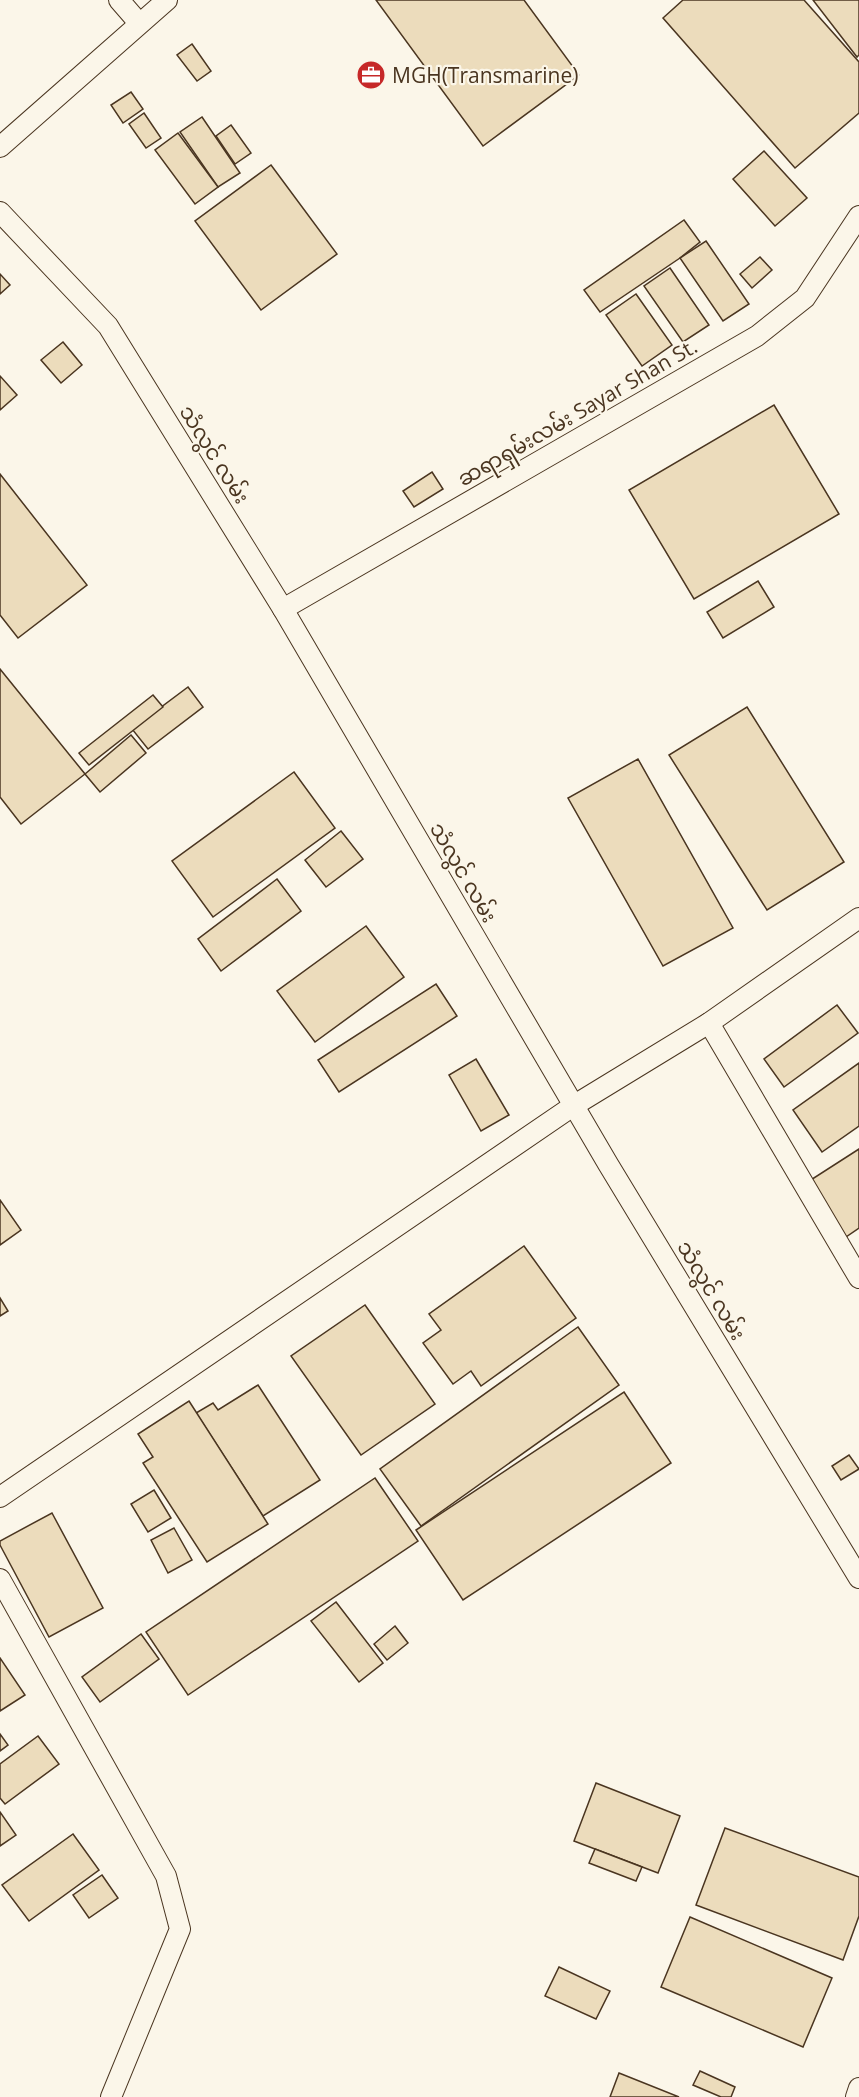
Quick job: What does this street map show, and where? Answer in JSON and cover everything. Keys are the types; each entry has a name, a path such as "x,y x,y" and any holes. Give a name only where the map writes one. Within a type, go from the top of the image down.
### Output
{"street":[{"path":"119,0 140,23"},
{"path":"0,147 167,0"},
{"name":"သံလွင် လမ်း","path":"0,212 108,326 283,609 573,1106 859,1578"},
{"name":"ဆရာရှမ်းလမ်း Sayar Shan St.","path":"283,609 757,336 805,298 859,216"},
{"path":"0,1497 573,1106 709,1023 859,918"},
{"path":"709,1023 859,1278"},
{"path":"0,1579 166,1876 180,1929 111,2097"},
{"path":"856,2097 859,2088"}],"building":[{"path":"376,0 524,0 579,75 483,146"},
{"path":"683,0 804,0 859,62 859,113 795,168 663,18"},
{"path":"813,0 859,0 859,55 857,57"},
{"path":"192,44 211,71 197,81 177,55"},
{"path":"131,92 143,109 123,123 111,105"},
{"path":"144,113 161,138 146,148 129,124"},
{"path":"202,117 240,173 218,187 180,132"},
{"path":"231,125 251,153 235,164 216,136"},
{"path":"178,133 218,187 195,204 155,150"},
{"path":"764,151 807,198 775,226 733,179"},
{"path":"271,165 337,254 261,310 195,221"},
{"path":"684,220 700,242 600,312 584,290"},
{"path":"706,241 749,304 723,321 680,258"},
{"path":"760,257 772,270 752,288 740,274"},
{"path":"670,268 709,325 683,342 644,286"},
{"path":"0,274 10,285 0,294"},
{"path":"636,294 672,345 642,366 606,315"},
{"path":"63,342 82,365 61,383 41,360"},
{"path":"0,376 17,395 0,410"},
{"path":"774,405 839,514 694,599 629,490"},
{"path":"432,472 443,489 414,507 403,491"},
{"path":"0,474 87,585 18,638 0,615"},
{"path":"758,581 774,607 723,638 707,612"},
{"path":"0,669 85,774 21,824 0,797"},
{"path":"188,687 203,707 148,749 132,729"},
{"path":"153,695 163,707 89,765 79,753"},
{"path":"747,707 844,862 767,910 669,755"},
{"path":"131,735 146,753 100,792 85,774"},
{"path":"638,759 733,928 663,966 568,798"},
{"path":"294,772 335,828 213,917 172,861"},
{"path":"341,831 363,859 326,887 305,860"},
{"path":"277,879 301,911 221,971 198,939"},
{"path":"366,926 404,977 315,1042 277,991"},
{"path":"436,984 457,1016 339,1092 318,1060"},
{"path":"837,1005 858,1033 784,1087 764,1059"},
{"path":"476,1059 509,1115 481,1131 449,1075"},
{"path":"859,1063 859,1126 822,1152 793,1110"},
{"path":"859,1149 859,1228 843,1239 806,1183"},
{"path":"0,1200 21,1230 0,1245"},
{"path":"524,1246 576,1318 481,1386 471,1371 453,1384 423,1343 441,1330 429,1314"},
{"path":"0,1298 8,1311 0,1316"},
{"path":"365,1305 435,1404 361,1455 291,1356"},
{"path":"578,1327 619,1385 421,1526 380,1469"},
{"path":"258,1385 320,1480 263,1516 196,1413 213,1403 218,1410"},
{"path":"624,1392 671,1463 463,1600 416,1530"},
{"path":"189,1401 268,1524 207,1562 143,1463 153,1457 138,1434"},
{"path":"849,1455 859,1469 841,1480 832,1466"},
{"path":"375,1478 418,1541 188,1695 146,1632"},
{"path":"154,1490 171,1518 148,1532 131,1504"},
{"path":"52,1513 103,1608 49,1637 0,1545 0,1541"},
{"path":"174,1528 192,1560 168,1573 151,1540"},
{"path":"336,1602 383,1663 359,1682 311,1621"},
{"path":"395,1626 408,1643 387,1660 374,1644"},
{"path":"141,1634 159,1659 100,1702 82,1677"},
{"path":"0,1658 25,1695 0,1711"},
{"path":"0,1734 8,1745 0,1751"},
{"path":"38,1736 59,1764 5,1804 0,1798 0,1764"},
{"path":"596,1783 680,1816 658,1873 574,1841"},
{"path":"0,1812 16,1835 0,1846"},
{"path":"725,1828 859,1877 859,1916 843,1960 696,1905"},
{"path":"73,1834 99,1870 29,1921 2,1885"},
{"path":"595,1849 642,1867 636,1881 589,1863"},
{"path":"102,1875 118,1898 89,1918 73,1895"},
{"path":"690,1917 832,1978 803,2047 661,1987"},
{"path":"559,1967 610,1991 596,2019 545,1996"},
{"path":"700,2071 735,2087 731,2097 721,2097 693,2085"},
{"path":"619,2073 679,2097 610,2097"}],"place":[{"name":"MGH(Transmarine)","path":"371,75"}]}
